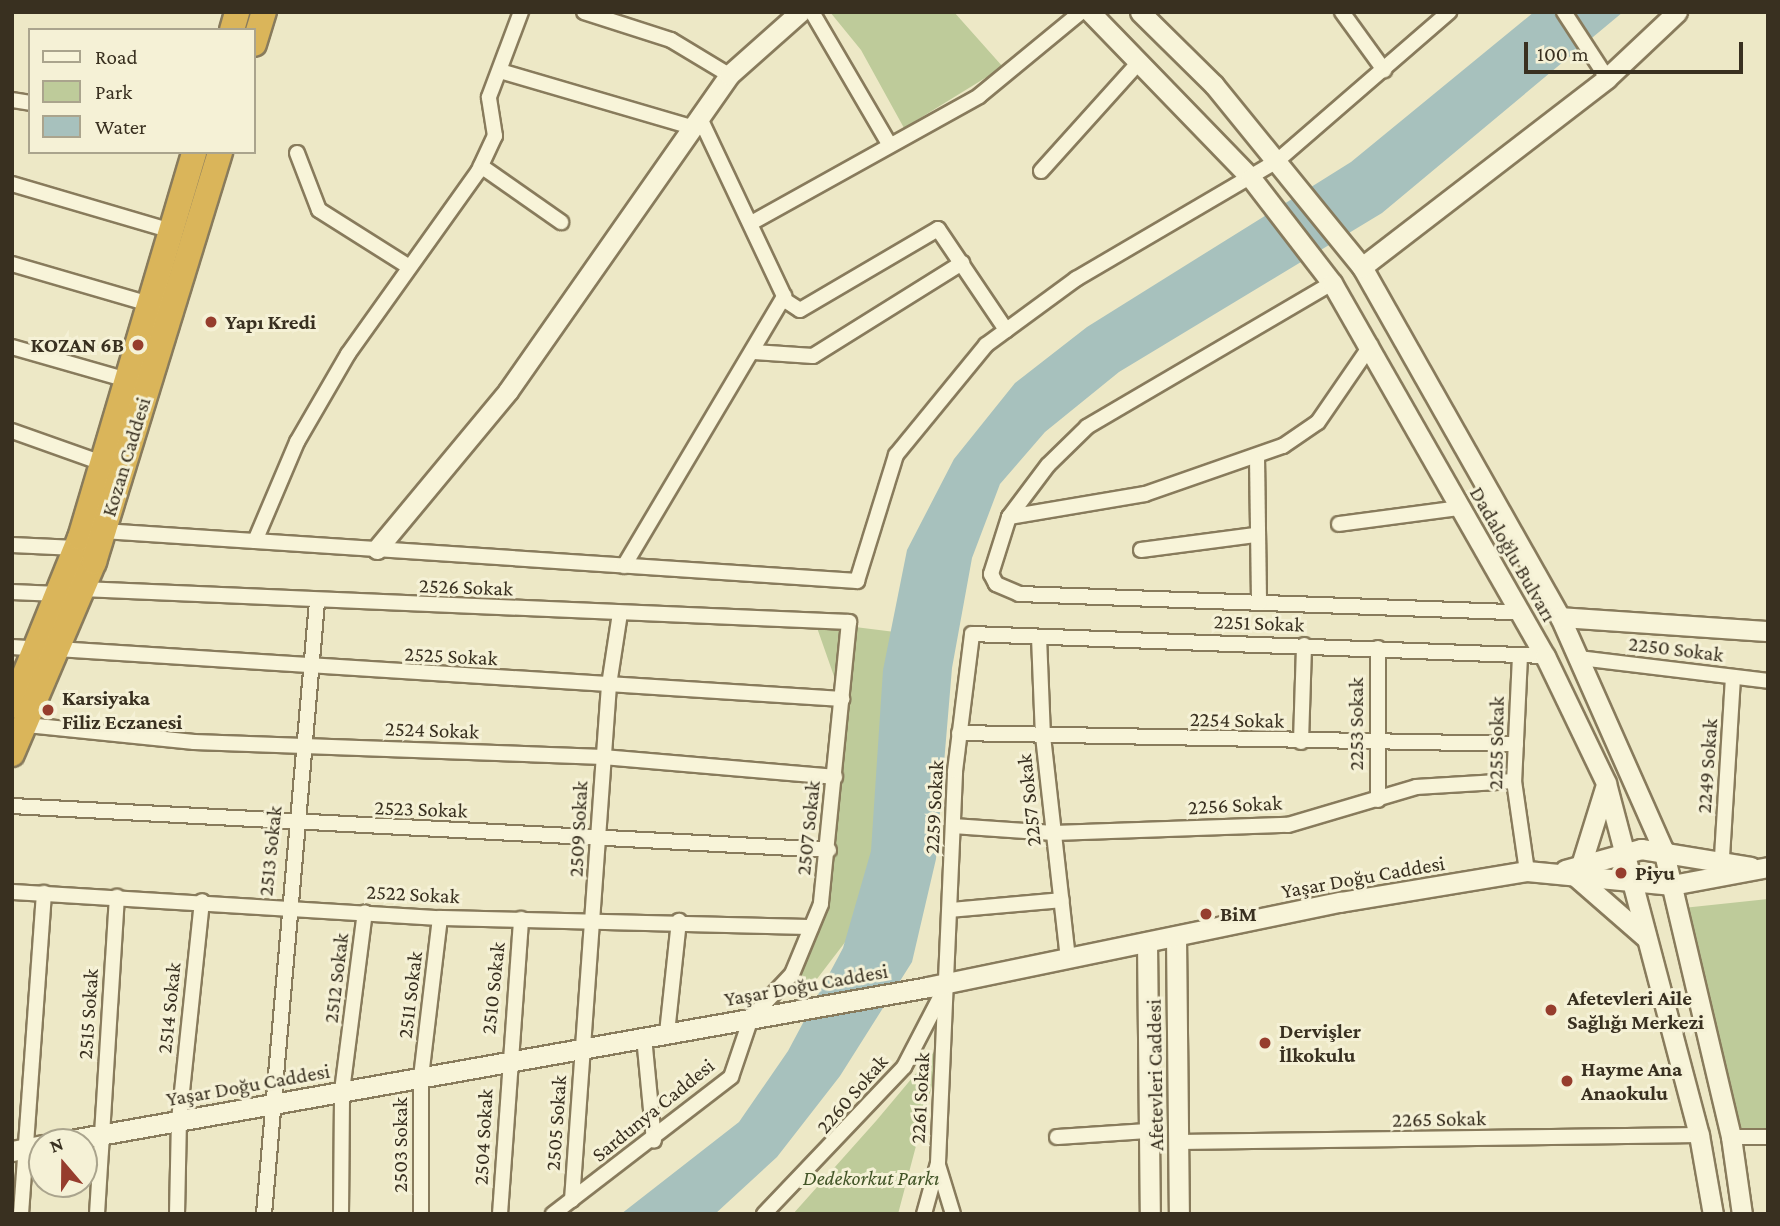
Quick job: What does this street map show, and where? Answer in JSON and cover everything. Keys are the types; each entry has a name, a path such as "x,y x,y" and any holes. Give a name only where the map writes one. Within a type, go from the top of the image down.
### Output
{"highway":[{"path":"256,38 264,12"},
{"name":"Kozan Caddesi","path":"70,592 76,548 193,154"},
{"name":"Kozan Caddesi","path":"12,754 20,715 70,592 103,531 219,154"}],"main road":[{"path":"377,549 508,391 729,75 800,12"},
{"name":"Dadaloğlu Bulvarı","path":"1090,12 1251,178 1332,283 1371,345 1459,508 1545,656 1606,783 1629,884 1699,1135 1713,1214"},
{"name":"Dadaloğlu Bulvarı","path":"1140,12 1214,85 1356,259 1560,617 1663,849 1731,1137 1742,1214"},
{"path":"1356,259 1607,78 1677,12"},
{"path":"1560,617 1768,631"},
{"path":"1571,870 1606,783"},
{"path":"1571,870 1622,853 1663,849 1759,867"},
{"path":"1571,870 1629,884 1672,885 1759,867"},
{"path":"1571,870 1645,937"},
{"name":"Yaşar Doğu Caddesi","path":"98,1135 948,983 1176,936 1527,872 1571,870"},
{"name":"Afetevleri Caddesi","path":"1176,936 1179,1214"},
{"name":"Afetevleri Caddesi","path":"1147,942 1150,1214"}],"street":[{"path":"255,541 297,442 406,265 481,166 495,136 489,97 521,12"},
{"path":"584,12 671,40 729,75"},
{"path":"812,12 889,144"},
{"path":"752,222 979,96 1081,12"},
{"path":"1342,12 1384,69"},
{"path":"103,531 857,582 896,455 986,345 1076,279 1278,161 1449,12"},
{"path":"1564,12 1590,57 1607,78"},
{"path":"1041,171 1140,61"},
{"path":"500,71 695,122 752,222 783,299 800,310 930,229 938,229 1006,330"},
{"path":"297,153 318,210 406,265"},
{"path":"481,166 561,222"},
{"path":"12,184 172,231"},
{"path":"754,352 813,356 961,263"},
{"path":"12,264 150,304"},
{"path":"1332,283 1087,427 1048,465 1009,517 991,574 996,584 1019,594 1518,611"},
{"path":"624,566 754,352 783,299"},
{"path":"1009,517 1131,498 1257,457 1318,422 1371,345"},
{"path":"12,347 127,380"},
{"path":"12,431 102,463"},
{"path":"1257,457 1255,534 1259,603"},
{"path":"1339,524 1459,508"},
{"path":"1141,550 1255,534"},
{"path":"12,545 76,548"},
{"name":"2526 Sokak","path":"12,592 849,622"},
{"name":"2513 Sokak","path":"264,1214 269,1104 285,908 293,824 305,746 309,668 317,602"},
{"name":"2509 Sokak","path":"584,1048 609,685 620,613"},
{"name":"2507 Sokak","path":"751,1018 792,974 811,926 829,850 849,622"},
{"name":"2251 Sokak","path":"972,634 1545,656"},
{"name":"2259 Sokak","path":"948,983 959,733 972,634"},
{"name":"2257 Sokak","path":"1039,637 1043,736 1069,958"},
{"path":"1301,742 1304,645"},
{"name":"2525 Sokak","path":"12,647 309,668 842,699"},
{"name":"2253 Sokak","path":"1378,648 1378,800"},
{"name":"2255 Sokak","path":"1520,656 1514,781 1527,872"},
{"name":"2250 Sokak","path":"1580,658 1768,681"},
{"name":"2249 Sokak","path":"1722,858 1733,677"},
{"name":"2524 Sokak","path":"20,715 305,746 604,757 835,778"},
{"name":"2254 Sokak","path":"959,733 1301,742 1516,744"},
{"name":"2256 Sokak","path":"953,826 1054,833 1288,825 1416,787 1514,781"},
{"name":"2523 Sokak","path":"12,806 293,824 599,836 829,850"},
{"name":"2522 Sokak","path":"12,892 202,901 440,918 679,921 811,926"},
{"path":"21,1214 44,893"},
{"name":"2515 Sokak","path":"97,1214 117,897"},
{"path":"950,910 1062,900"},
{"name":"2514 Sokak","path":"177,1214 179,1120 202,901"},
{"name":"2512 Sokak","path":"341,1214 342,1091 365,912"},
{"name":"2511 Sokak","path":"421,1077 440,918"},
{"name":"2510 Sokak","path":"507,1062 521,919"},
{"path":"667,1033 679,921"},
{"name":"2261 Sokak","path":"924,1214 937,1163 948,983"},
{"name":"2260 Sokak","path":"764,1214 904,1067 948,983"},
{"name":"Sardunya Caddesi","path":"553,1214 654,1141 731,1077 751,1018"},
{"path":"644,1037 654,1141"},
{"name":"2505 Sokak","path":"572,1200 584,1048"},
{"name":"2504 Sokak","path":"500,1214 507,1062"},
{"name":"2503 Sokak","path":"421,1077 421,1214"},
{"path":"1057,1137 1148,1132"},
{"name":"2265 Sokak","path":"1178,1142 1699,1135"},
{"path":"1731,1137 1768,1137"},
{"path":"937,1163 953,1214"}],"green space":[{"path":"830,12 954,12 1003,67 904,128 861,50"},
{"path":"815,622 903,633 888,807 859,924 810,988 785,993 817,913 842,699"},
{"path":"1768,899 1768,1132 1738,1129 1683,908"},
{"name":"Dedekorkut Parkı","path":"944,1040 898,1214 793,1214 876,1121"}],"water":[{"path":"1534,12 1623,12 1382,213 1119,372 1045,432 1000,484 972,558 952,668 936,859 912,962 840,1076 777,1157 715,1214 621,1214 739,1122 788,1051 843,948 871,851 883,670 907,550 954,459 1015,383 1087,327 1351,162"}],"place":[{"name":"Yapı Kredi","path":"211,322"},
{"name":"KOZAN 6B","path":"138,345"},
{"name":"Karsiyaka Filiz Eczanesi","path":"48,710"},
{"name":"Piyu","path":"1621,873"},
{"name":"BiM","path":"1206,914"},
{"name":"Afetevleri Aile Sağlığı Merkezi","path":"1551,1010"},
{"name":"Dervişler İlkokulu","path":"1265,1043"},
{"name":"Hayme Ana Anaokulu","path":"1567,1081"}]}
